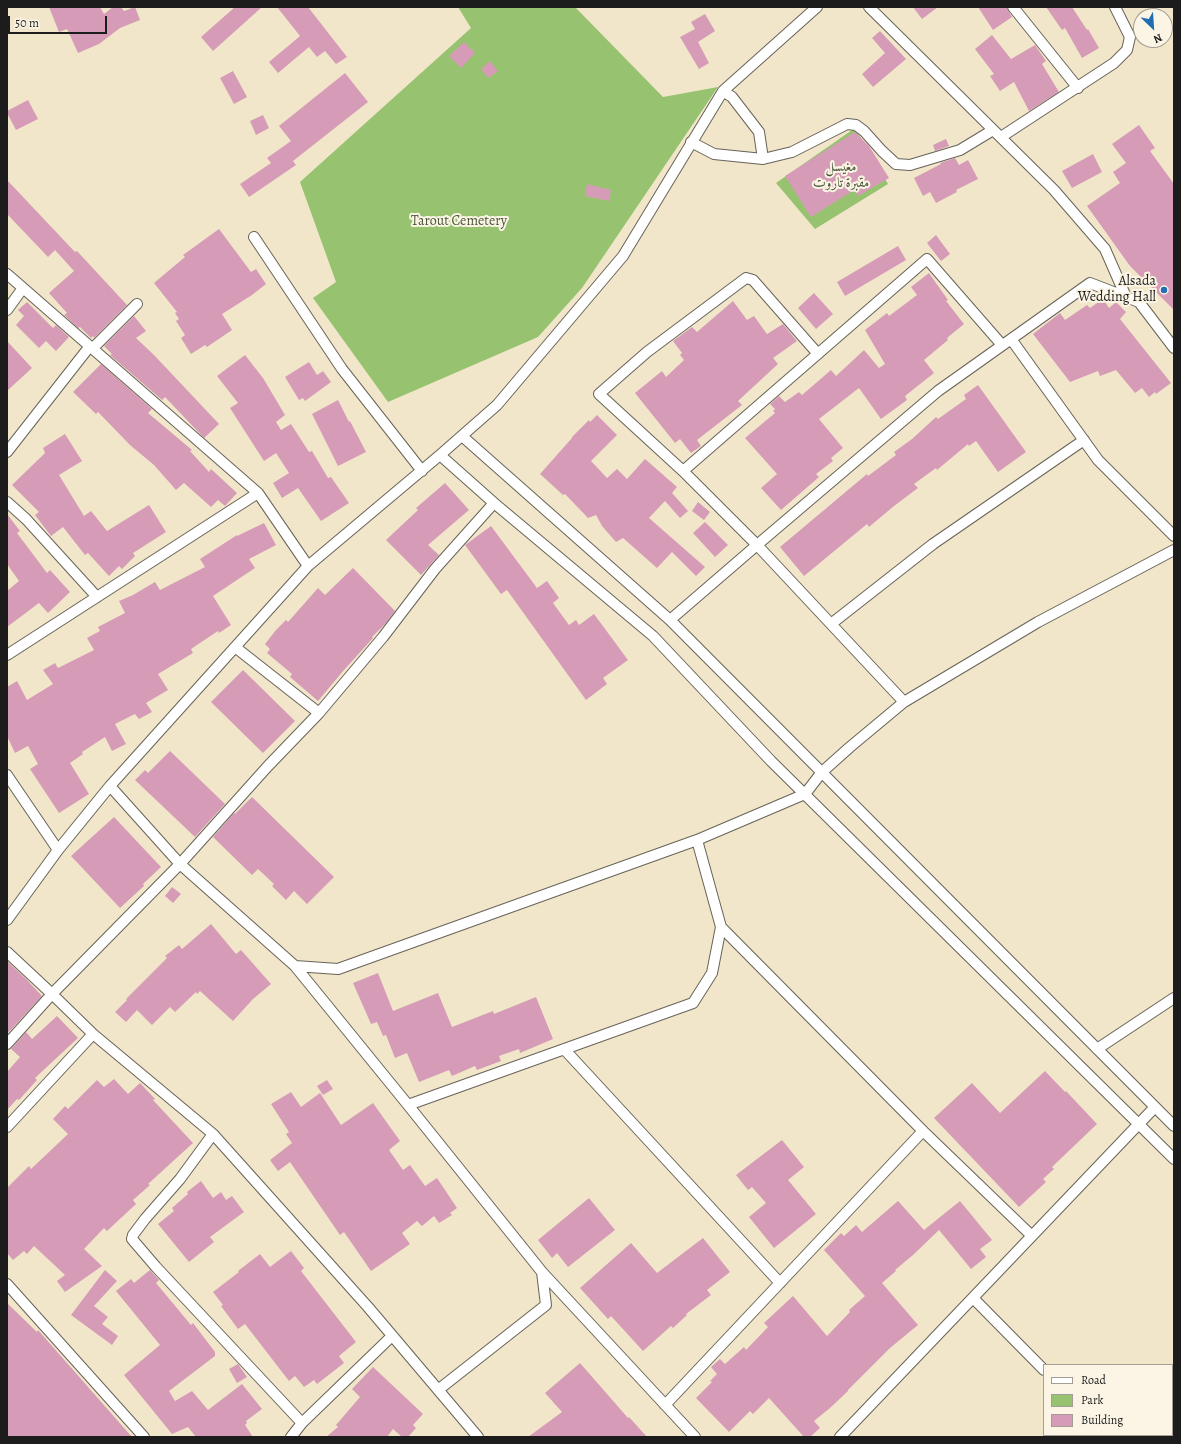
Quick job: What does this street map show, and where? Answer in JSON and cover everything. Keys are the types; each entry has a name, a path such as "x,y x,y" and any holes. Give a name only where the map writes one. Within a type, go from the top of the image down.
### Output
{"street":[{"path":"7,920 58,850 110,786 308,566 497,405 623,256 723,91 817,7"},
{"path":"869,7 1054,190 1105,249 1126,297"},
{"path":"1013,7 1078,88"},
{"path":"692,142 714,154 763,159 792,152 847,124 856,125 864,131 896,164 910,165 960,150 997,134 1078,88 1114,63 1127,50 1130,37 1115,7"},
{"path":"723,91 732,97 759,132 763,159"},
{"path":"254,237 342,369 422,470"},
{"path":"683,471 927,259 1002,345"},
{"path":"7,274 258,493 308,566"},
{"path":"818,354 753,280 746,278 647,352 598,394 683,471 757,545 904,702"},
{"path":"670,620 938,391 1090,283 1139,302 1174,348"},
{"path":"7,310 23,288"},
{"path":"7,452 92,347 137,304"},
{"path":"1011,339 1098,460 1174,536"},
{"path":"462,436 670,620 1174,1126"},
{"path":"831,624 933,544 1084,440"},
{"path":"440,455 494,503 652,636 771,761 1174,1159"},
{"path":"7,655 258,493"},
{"path":"7,502 26,519 97,597"},
{"path":"7,1044 52,994 180,864 318,713 383,637 435,568 494,503"},
{"path":"295,966 338,969 697,840 805,794 822,772 904,702 1038,622 1174,550"},
{"path":"235,647 318,713"},
{"path":"7,775 58,850"},
{"path":"110,786 180,864 295,966 542,1272 695,1437"},
{"path":"408,1105 693,1003 712,973 721,927 697,840"},
{"path":"721,927 923,1131 1032,1236"},
{"path":"7,952 93,1034 213,1134 392,1336 474,1435"},
{"path":"1097,1049 1174,998"},
{"path":"7,1127 93,1034"},
{"path":"564,1049 780,1283"},
{"path":"840,1437 1155,1107"},
{"path":"665,1405 923,1131"},
{"path":"213,1134 180,1178 145,1219 133,1235 132,1239 156,1267 302,1424"},
{"path":"438,1390 546,1305 542,1272"},
{"path":"7,1284 144,1437"},
{"path":"973,1298 1043,1369"},
{"path":"291,1437 302,1424 392,1336"}],"green space":[{"name":"Tarout Cemetery","path":"458,7 575,7 663,97 718,87 582,288 538,337 388,402 313,298 336,282 300,182 471,28"},
{"name":"مغيسل مقبرة تاروت","path":"855,128 888,184 815,229 776,183"}],"building":[{"path":"49,7 100,7 104,14 113,7 121,7 124,11 135,7 140,20 120,28 99,44 78,53 67,29 59,32"},
{"path":"235,7 262,7 213,51 201,37"},
{"path":"277,7 308,7 347,57 336,64 325,51 317,57 309,47 278,73 269,62 300,36"},
{"path":"913,7 938,7 922,19"},
{"path":"978,7 1006,7 1012,17 993,30"},
{"path":"1046,7 1072,7 1087,30 1088,29 1099,48 1082,58 1065,28 1062,30"},
{"path":"705,14 715,31 698,42 709,63 699,69 680,37 695,29 691,22"},
{"path":"880,31 906,59 873,87 862,74 885,53 872,38"},
{"path":"992,35 1011,59 1035,45 1046,61 1042,64 1059,92 1029,111 1014,82 1000,91 990,76 994,74 975,49"},
{"path":"464,42 475,53 461,68 449,56"},
{"path":"490,61 498,71 488,78 481,69"},
{"path":"233,71 247,97 234,104 220,78"},
{"path":"345,73 368,102 293,161 296,165 249,197 240,184 271,163 267,158 291,141 279,126"},
{"path":"28,100 38,119 16,130 7,111"},
{"path":"263,115 269,128 256,135 250,121"},
{"path":"1139,125 1155,148 1150,151 1174,184 1174,310 1130,266 1087,206 1120,183 1113,172 1126,163 1112,144"},
{"name":"مغيسل مقبرة تاروت","path":"855,132 869,146 889,178 858,196 854,190 811,217 785,176"},
{"path":"946,139 949,146 935,151 933,145"},
{"path":"1093,154 1102,172 1072,188 1062,171"},
{"path":"955,158 959,165 968,160 978,179 956,190 957,192 936,203 930,192 923,196 914,178 941,164 940,163"},
{"path":"7,180 75,252 77,251 127,305 94,338 93,336 91,338 80,327 78,328 64,315 67,313 49,293 74,271 55,250 48,257 7,214"},
{"path":"587,184 611,190 609,201 585,196"},
{"path":"219,229 251,272 256,269 266,284 252,295 222,314 232,330 207,347 205,345 191,354 181,338 185,335 176,321 179,319 175,313 177,312 154,283 185,257 183,255"},
{"path":"936,235 950,254 941,261 927,243"},
{"path":"898,246 906,260 845,296 837,282"},
{"path":"929,273 948,300 946,301 964,324 924,360 934,373 905,396 907,400 881,419 859,388 819,419 843,448 831,458 833,461 816,474 819,477 781,510 761,488 777,474 745,438 775,413 773,411 775,409 770,404 779,396 785,402 799,392 802,395 831,370 836,376 864,350 879,368 885,364 865,330 887,313 889,316 917,295 911,287"},
{"path":"814,293 833,314 816,329 798,308"},
{"path":"1103,299 1109,308 1116,302 1126,312 1120,319 1171,383 1156,394 1155,392 1149,397 1142,388 1135,393 1116,370 1100,376 1098,371 1070,382 1033,334 1060,313 1065,320 1087,305 1090,308"},
{"path":"733,301 747,320 754,316 767,334 783,324 797,341 773,358 778,364 738,401 742,405 697,440 701,446 691,453 680,439 675,443 635,393 662,371 666,377 684,360 680,355 682,353 673,341 692,327 697,332"},
{"path":"27,302 53,328 56,325 69,337 56,351 46,341 39,348 16,325 24,316 18,310"},
{"path":"134,316 146,331 136,338 219,424 204,438 165,397 162,400 110,355 112,354 104,346"},
{"path":"7,341 32,368 7,391"},
{"path":"245,355 263,378 285,415 276,422 281,430 291,424 309,452 312,451 328,478 331,477 349,503 321,521 298,488 282,498 273,483 289,473 276,453 264,461 230,408 238,403 217,376"},
{"path":"309,362 317,375 323,371 331,382 305,401 303,398 299,400 285,377"},
{"path":"101,364 152,409 148,413 192,450 190,451 209,472 211,469 237,493 225,506 218,500 211,507 184,483 176,490 154,465 130,445 98,412 96,414 73,392"},
{"path":"978,385 1026,452 998,472 976,441 969,446 968,444 937,470 936,468 914,484 918,488 869,527 867,524 804,576 780,547 867,474 868,476 896,455 894,452 912,439 936,417 938,419 966,399 964,395"},
{"path":"338,400 366,452 338,466 312,414"},
{"path":"597,415 617,435 591,461 607,478 617,469 627,479 645,459 677,487 672,493 688,511 680,518 665,501 649,518 705,567 696,576 672,552 657,568 623,538 616,542 602,526 596,515 588,518 565,494 563,495 540,474 572,437 589,420 590,422"},
{"path":"65,434 82,461 59,475 84,516 91,511 107,531 149,505 166,532 133,553 135,556 122,569 119,566 109,576 88,553 85,555 63,527 51,536 35,515 39,512 12,485 45,453 43,448"},
{"path":"445,483 469,510 428,545 439,555 421,575 386,540 418,510 416,508"},
{"path":"698,502 710,512 704,520 692,511"},
{"path":"7,514 20,531 17,533 47,573 50,570 70,592 48,613 39,603 7,627 7,591 19,581 7,564"},
{"path":"705,522 728,545 715,557 693,533"},
{"path":"264,523 276,545 249,559 255,568 213,596 231,625 219,633 218,631 191,649 193,653 158,674 168,690 146,703 152,712 139,719 135,714 115,724 126,744 112,751 105,737 82,752 83,754 70,763 89,794 59,813 30,769 38,764 28,746 15,753 7,736 7,687 17,681 27,700 53,684 43,670 55,663 58,668 94,650 87,638 100,631 98,627 125,613 119,601 133,595 155,582 160,590 205,567 200,559 237,535"},
{"path":"491,526 537,588 547,581 559,598 553,603 569,625 576,620 579,625 594,614 628,660 603,678 607,684 586,700 507,590 501,594 465,545"},
{"path":"353,568 395,611 318,701 290,677 292,674 267,653 270,649 265,644 276,630 286,620 288,622 318,588 325,595"},
{"path":"243,670 295,721 263,753 211,702"},
{"path":"170,751 225,804 195,837 135,780 145,770 148,773"},
{"path":"252,797 334,877 307,904 294,891 286,900 272,886 274,884 258,869 252,875 213,837 234,813 235,814"},
{"path":"114,817 161,867 143,884 144,886 120,908 71,856"},
{"path":"172,887 181,894 173,903 165,896"},
{"path":"211,924 236,954 241,950 271,984 253,999 233,1021 200,991 197,994 196,992 175,1012 170,1007 152,1025 137,1010 126,1022 115,1012 167,958 165,956 179,945 182,949"},
{"path":"7,961 42,996 7,1034"},
{"path":"378,973 393,1011 438,993 452,1027 493,1011 494,1014 536,997 553,1039 520,1053 519,1049 499,1056 501,1061 477,1070 475,1066 452,1076 449,1070 419,1082 407,1053 395,1058 386,1035 383,1036 377,1022 371,1024 353,983"},
{"path":"57,1016 78,1038 35,1078 37,1080 19,1100 17,1099 7,1110 7,1072 20,1057 11,1049 26,1032 32,1039"},
{"path":"1045,1071 1097,1124 1052,1167 1054,1169 1043,1179 1046,1182 1019,1207 934,1118 972,1083 1000,1113"},
{"path":"114,1079 128,1094 140,1083 155,1099 153,1100 193,1143 148,1184 150,1185 133,1200 136,1204 107,1231 104,1228 84,1249 102,1266 65,1292 57,1281 65,1275 34,1246 27,1254 24,1251 13,1260 7,1253 7,1188 29,1166 31,1169 68,1134 53,1119 65,1106 68,1109 97,1080 104,1087"},
{"path":"327,1080 333,1089 323,1095 317,1086"},
{"path":"291,1092 301,1107 320,1093 341,1125 373,1103 400,1141 389,1150 403,1170 410,1165 425,1186 437,1178 457,1208 450,1213 452,1215 439,1223 434,1216 422,1226 417,1221 402,1233 410,1244 371,1271 344,1232 340,1235 290,1162 278,1171 270,1160 292,1143 286,1134 289,1132 271,1104"},
{"path":"782,1140 804,1167 788,1180 816,1214 774,1248 749,1217 766,1203 752,1187 748,1190 736,1175"},
{"path":"201,1181 213,1198 221,1192 226,1200 232,1196 244,1212 210,1237 214,1242 189,1262 158,1224 174,1211 172,1208 188,1194 187,1192"},
{"path":"589,1198 615,1230 568,1267 557,1253 552,1258 538,1240"},
{"path":"898,1201 924,1230 960,1201 992,1240 980,1249 986,1257 971,1269 939,1230 882,1283 918,1325 890,1348 848,1391 814,1421 820,1428 810,1437 804,1437 769,1398 753,1414 750,1411 729,1432 696,1398 712,1382 710,1381 717,1374 711,1367 720,1359 725,1364 744,1347 746,1350 768,1327 764,1323 793,1296 827,1336 850,1312 849,1310 865,1296 824,1250 841,1233 844,1236 856,1225 862,1232"},
{"path":"703,1238 730,1272 707,1290 711,1295 686,1314 687,1315 673,1328 671,1326 643,1351 611,1316 608,1319 580,1288 631,1243 657,1273"},
{"path":"291,1251 304,1268 301,1271 356,1342 339,1356 344,1363 317,1384 314,1380 304,1387 295,1376 289,1381 245,1324 238,1329 221,1306 223,1305 213,1292 260,1254 270,1267"},
{"path":"105,1270 117,1281 94,1306 108,1317 102,1324 118,1336 112,1345 71,1315"},
{"path":"150,1270 159,1280 156,1283 191,1325 193,1323 215,1352 215,1356 169,1391 175,1401 192,1391 208,1410 242,1384 262,1409 246,1421 247,1423 245,1425 253,1437 196,1437 188,1427 172,1434 124,1375 160,1345 116,1291 131,1279 134,1283"},
{"path":"7,1303 37,1332 38,1330 132,1437 7,1437"},
{"path":"580,1363 628,1418 629,1417 647,1437 528,1437 562,1412 545,1393"},
{"path":"238,1364 247,1377 237,1383 229,1369"},
{"path":"373,1367 423,1414 413,1425 416,1428 408,1437 402,1437 393,1429 387,1437 326,1437 338,1427 336,1425 360,1397 352,1389"}],"place":[{"name":"Alsada Wedding Hall","path":"1164,290"}]}
